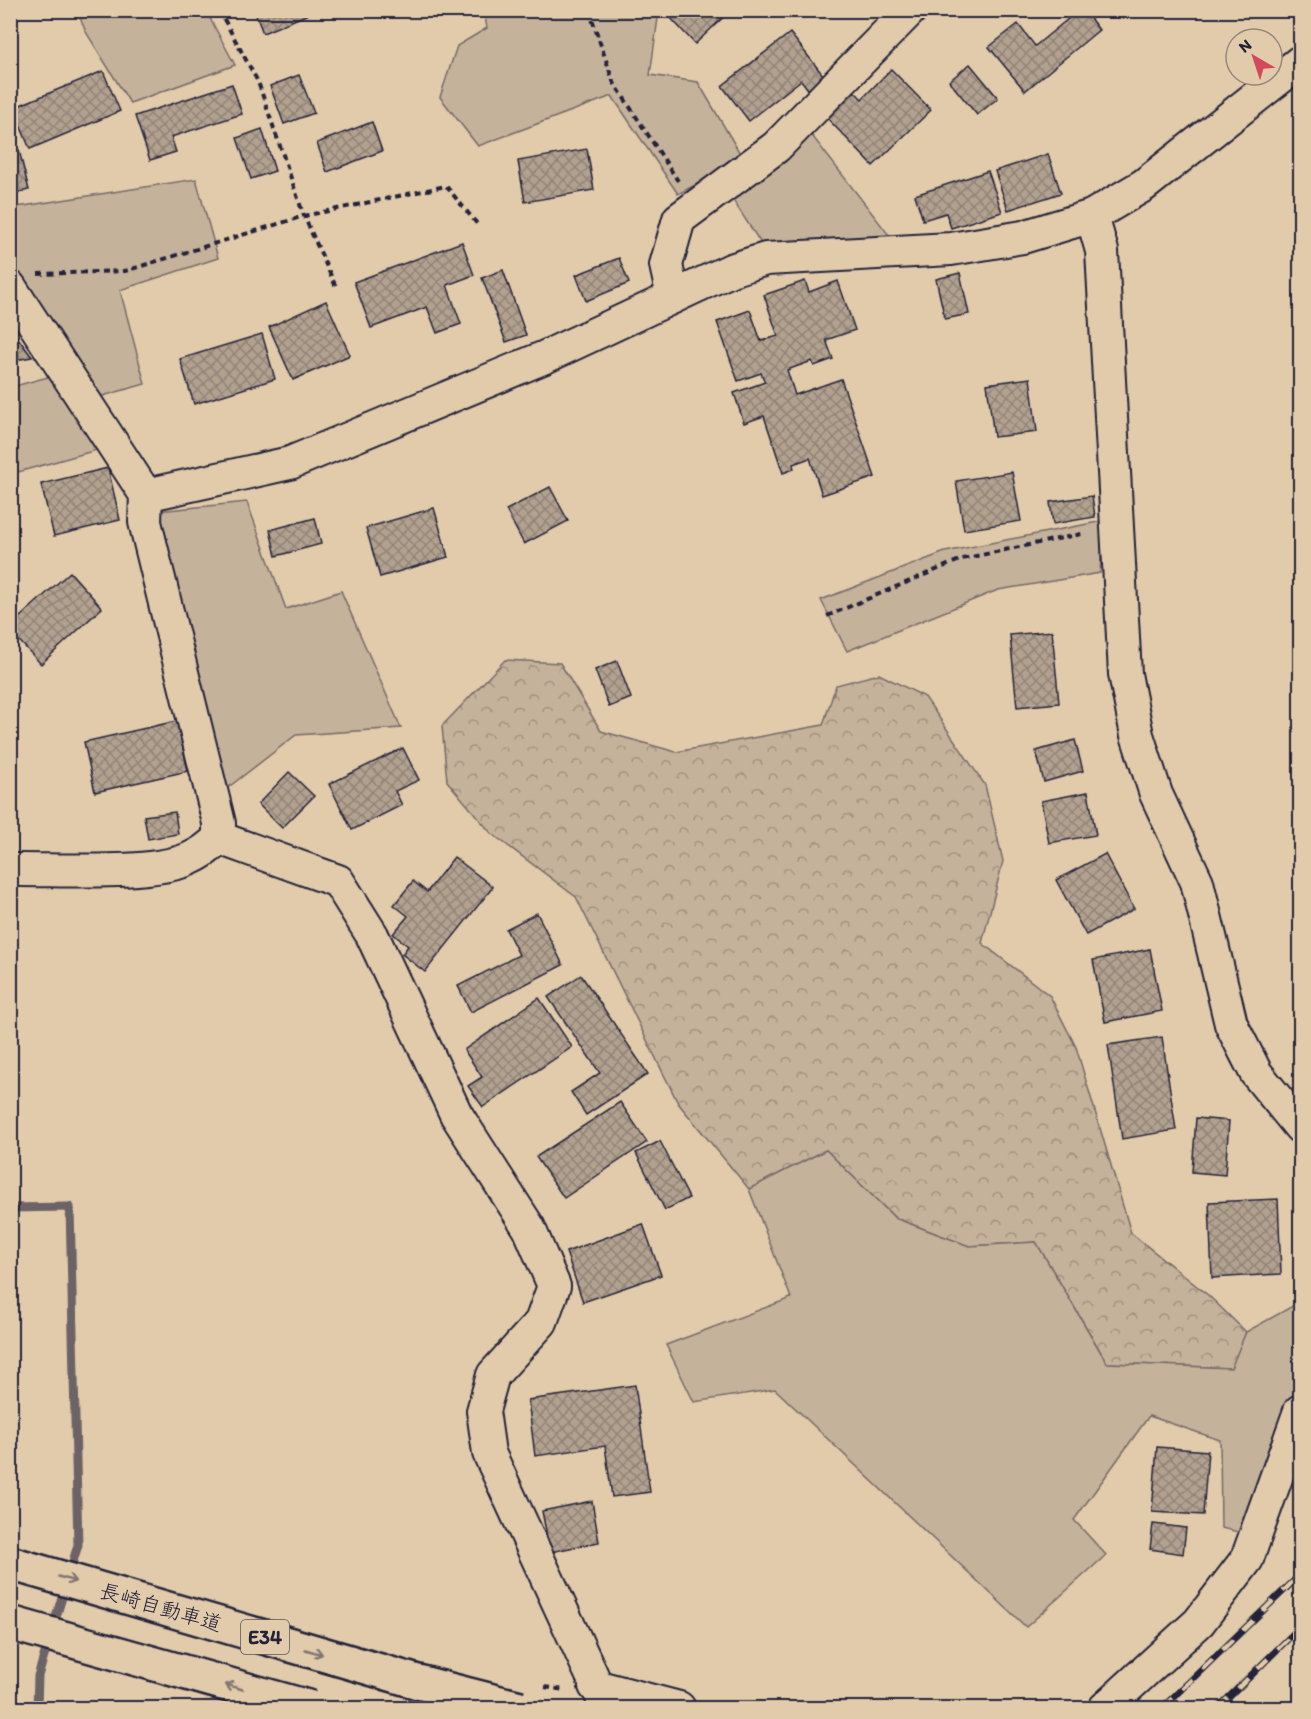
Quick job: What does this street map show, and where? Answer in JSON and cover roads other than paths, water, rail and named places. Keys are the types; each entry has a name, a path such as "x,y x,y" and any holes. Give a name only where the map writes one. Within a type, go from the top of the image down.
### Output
{"highway":[{"name":"長崎自動車道","path":"10,1563 418,1682 520,1708"},
{"path":"10,1623 310,1708"}],"street":[{"path":"673,297 666,265 679,219 776,147 910,10"},
{"path":"146,495 290,463 545,357 731,270 766,259 951,249 1023,237 1092,216 1144,185 1300,62"},
{"path":"1092,216 1102,251 1119,526 1125,674 1137,735 1156,794 1197,882 1231,1023 1256,1073 1300,1127"},
{"path":"10,870 156,867 189,859 210,847 219,838 219,823 145,522 146,495 22,280"},
{"path":"219,838 338,881 372,935 456,1114 529,1228 554,1286 541,1322 493,1376 483,1411 489,1452 601,1697 679,1708"},
{"path":"1105,1708 1199,1622 1247,1559 1300,1411"}],"waterway":[{"path":"10,1208 70,1207 78,1545 38,1676 37,1708"}],"railway":[{"path":"1162,1708 1300,1575"},
{"path":"1218,1708 1300,1627"}]}
